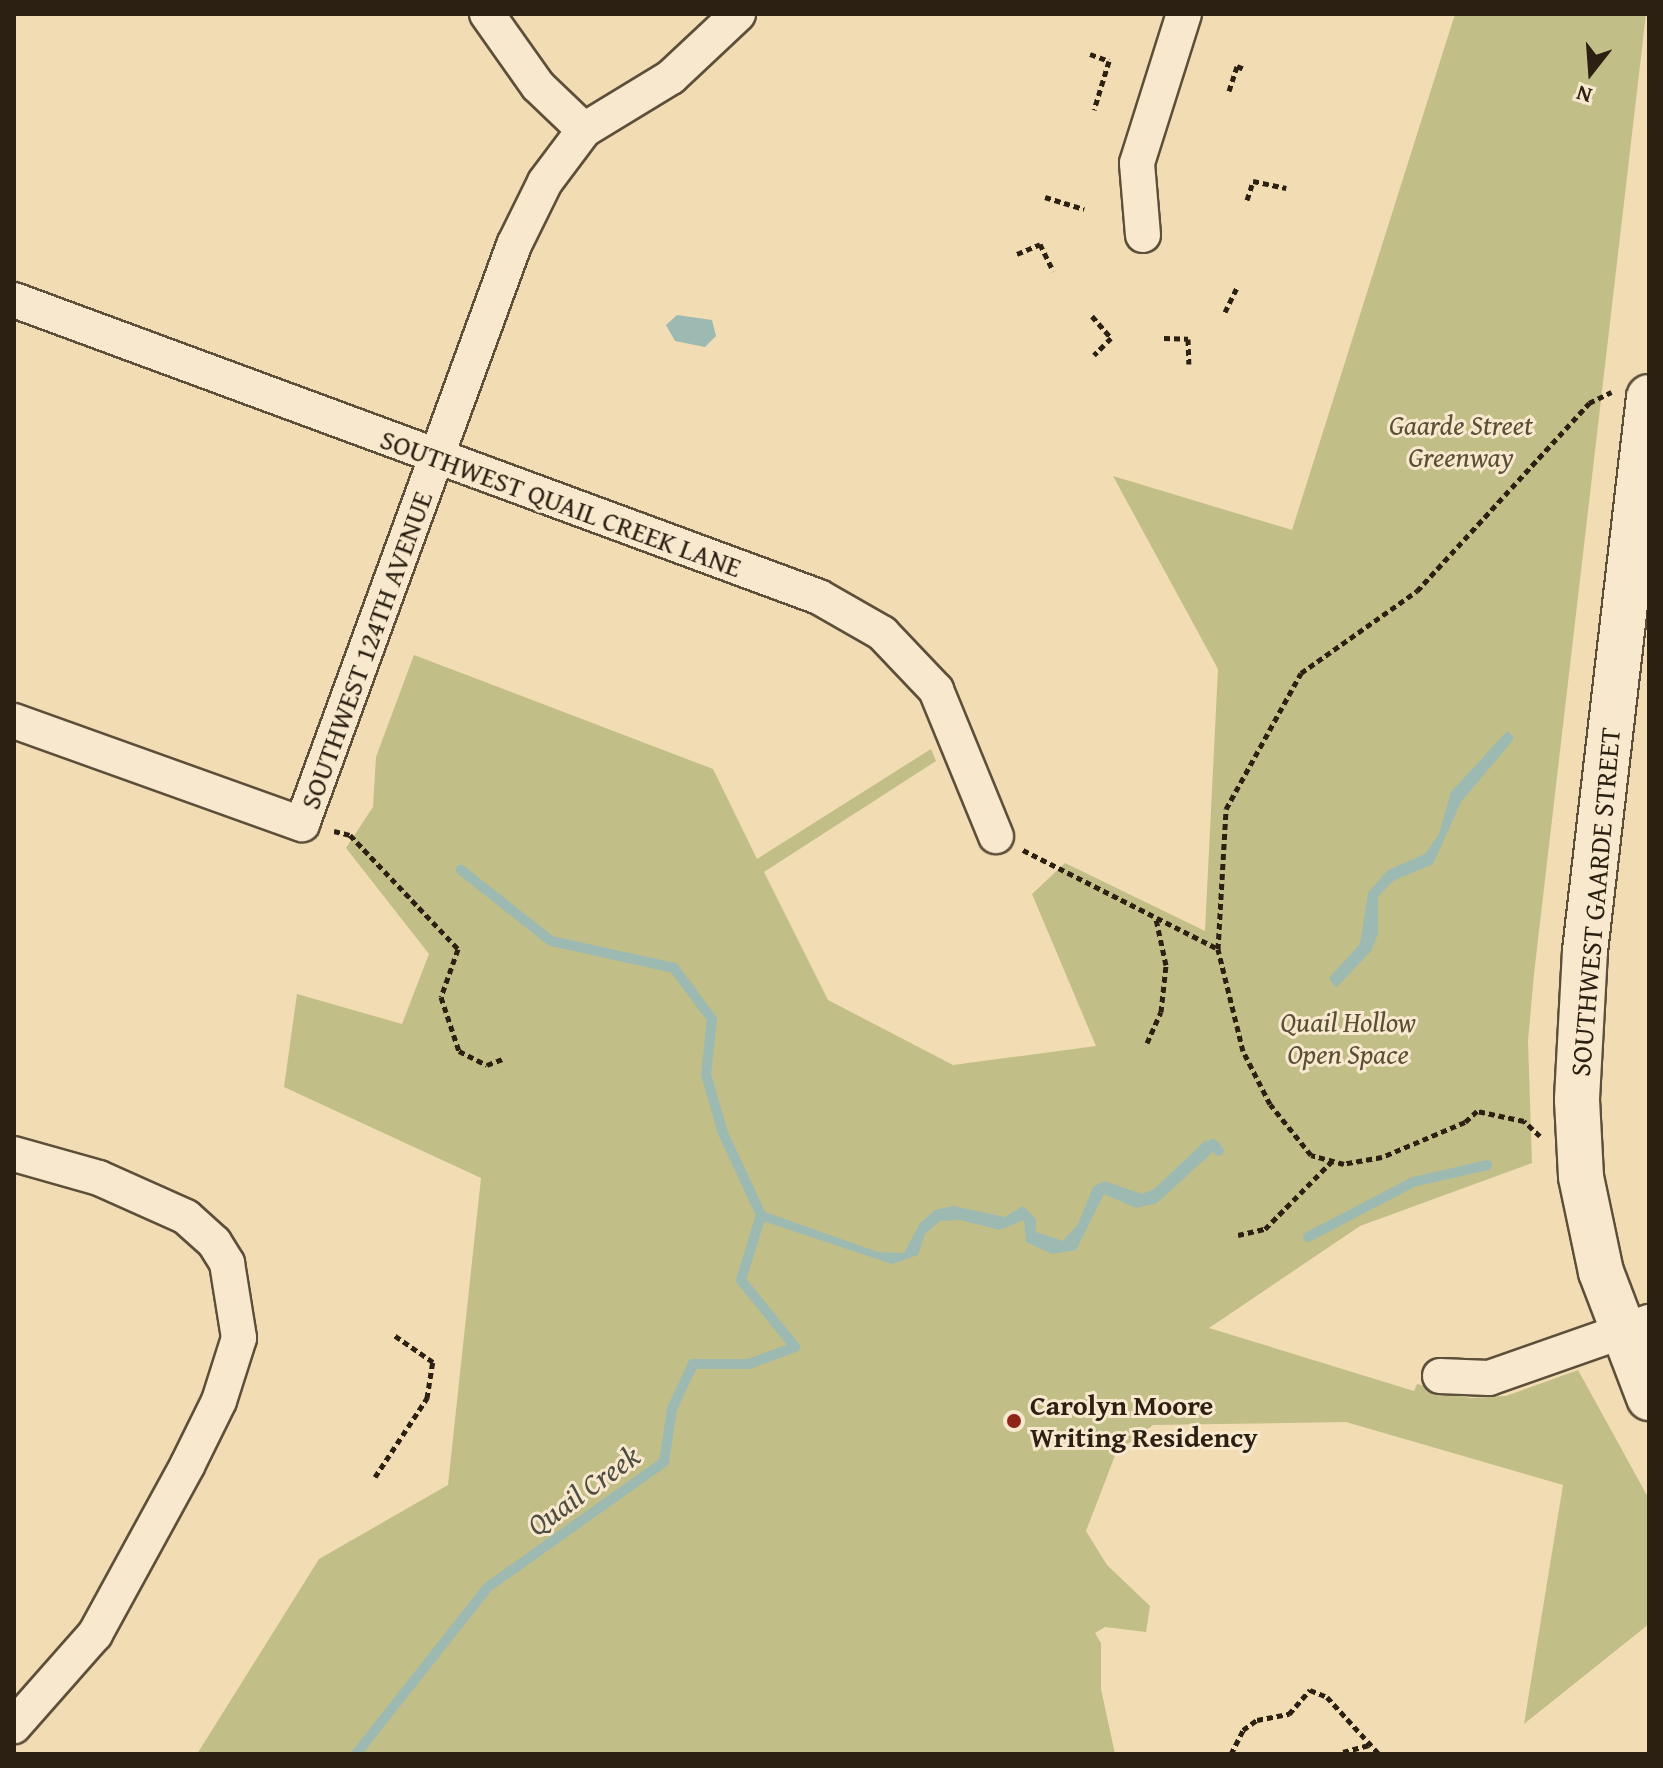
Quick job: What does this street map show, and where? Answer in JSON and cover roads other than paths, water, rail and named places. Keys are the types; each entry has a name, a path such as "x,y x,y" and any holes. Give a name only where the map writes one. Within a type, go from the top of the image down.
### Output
{"main road":[{"name":"SOUTHWEST GAARDE STREET","path":"1638,395 1579,1022 1581,1177 1635,1328 1649,1398"}],"street":[{"path":"487,14 538,86 584,130"},
{"name":"SOUTHWEST 124TH AVENUE","path":"14,721 302,824 514,245 545,182 584,130 671,77 738,14"},
{"path":"1143,235 1137,163 1184,14"},
{"name":"SOUTHWEST QUAIL CREEK LANE","path":"14,300 819,597 882,633 936,690 996,836"},
{"path":"14,1154 143,1196 186,1217 214,1242 234,1283 239,1338 219,1401 95,1634 14,1726"},
{"path":"1440,1376 1489,1378 1635,1328"}],"water":[{"path":"677,315 712,320 716,336 705,347 675,341 666,325"},
{"path":"1507,731 1514,737 1461,802 1433,864 1393,881 1378,897 1378,934 1371,951 1336,988 1329,978 1360,944 1368,893 1388,870 1425,854 1439,834 1451,792"},
{"path":"1206,1140 1215,1150 1157,1203 1136,1208 1104,1194 1076,1250 1052,1254 1026,1242 1024,1220 1000,1230 960,1220 940,1221 925,1234 918,1255 892,1264 763,1221 765,1212 878,1252 904,1253 920,1223 935,1210 953,1206 1005,1217 1023,1206 1036,1219 1036,1232 1063,1241 1078,1224 1093,1187 1104,1181 1142,1194 1154,1189"}],"waterway":[{"name":"Quail Creek","path":"356,1754 488,1587 664,1462 672,1409 693,1364 749,1364 795,1347 741,1280 761,1215 723,1133 706,1075 712,1019 674,968 551,941 461,870"},
{"name":"Quail Creek","path":"1203,1153 1213,1144 1219,1151"},
{"path":"1308,1237 1413,1182 1487,1165"}],"place":[{"name":"Carolyn Moore Writing Residency","path":"1014,1421"}],"park label":[{"name":"Gaarde Street Greenway","path":"1461,441"},
{"name":"Quail Hollow Open Space","path":"1348,1038"}]}
